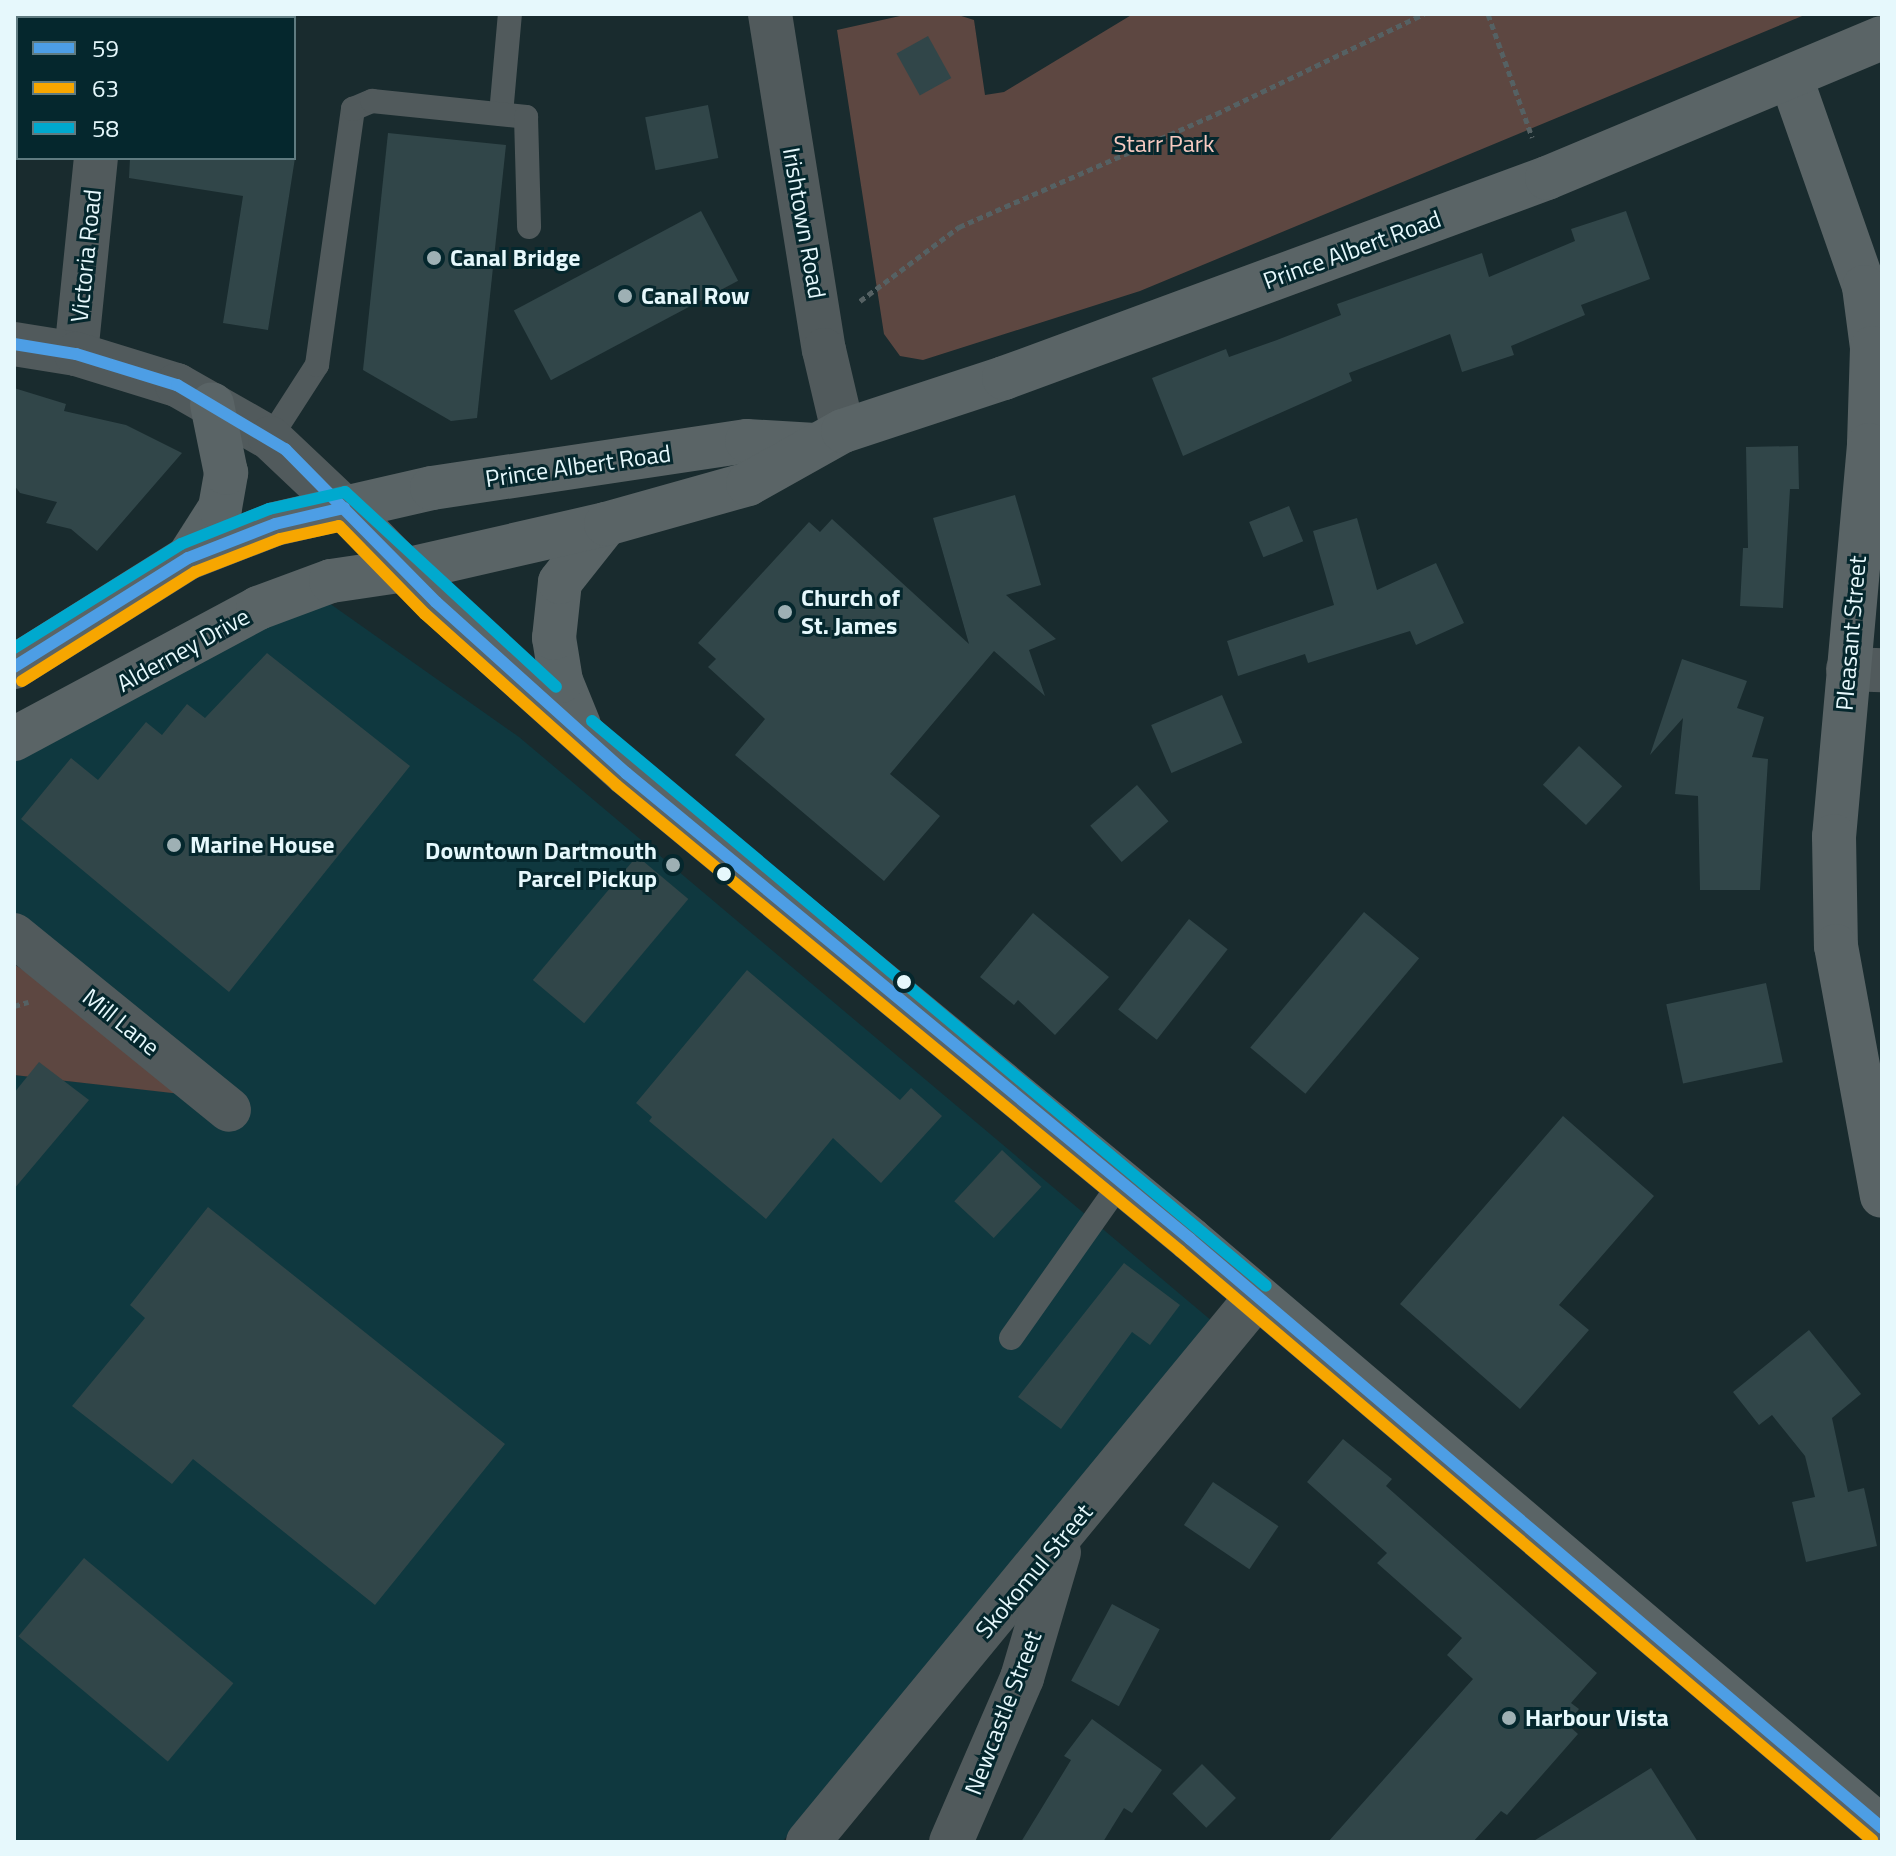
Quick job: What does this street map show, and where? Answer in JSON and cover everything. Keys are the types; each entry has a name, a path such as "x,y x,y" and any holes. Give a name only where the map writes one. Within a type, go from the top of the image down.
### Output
{"main road":[{"name":"Prince Albert Road","path":"405,570 606,524 748,484 829,438 1004,378 1547,178 1882,38"},
{"name":"Pleasant Street","path":"1791,78 1864,287 1872,348 1865,669 1834,836 1836,946 1882,1196"},
{"path":"188,558 220,508 226,473 212,404"},
{"name":"Prince Albert Road","path":"344,508 432,488 747,441 829,438"},
{"path":"14,667 188,558 275,524 344,508 405,570 582,733 1121,1182 1882,1828"},
{"path":"582,733 561,681 554,638 560,582 606,524"},
{"name":"Alderney Drive","path":"14,739 258,608 331,581 405,570"}],"street":[{"name":"Irishtown Road","path":"770,14 822,324 829,438"},
{"name":"Victoria Road","path":"76,354 96,160"},
{"path":"14,344 76,354 177,385 270,438 344,508"},
{"name":"Mill Lane","path":"14,935 229,1110"},
{"name":"Skokomul Street","path":"808,1842 1064,1536 1256,1298"},
{"name":"Newcastle Street","path":"951,1842 1022,1678 1064,1536"}],"lane":[{"path":"501,114 510,14"},
{"path":"270,438 317,365 353,109 372,101 526,117 529,227"},
{"path":"1011,1338 1121,1182"}],"path":[{"path":"822,324 959,227 1216,114 1424,14"},
{"path":"1488,14 1547,178"}],"shaded area":[{"path":"312,591 519,737 1219,1327 782,1842 14,1842 14,1075 214,1097 14,964 14,739"}],"green space":[{"name":"Starr Park","path":"909,14 955,14 974,20 985,95 1004,92 1133,14 1807,14 1140,291 923,360 900,356 884,334 837,30"},
{"path":"14,964 216,1098 14,1075"}],"building":[{"path":"928,36 951,78 920,95 897,53"},
{"path":"708,105 718,158 655,170 645,117"},
{"name":"Canal Bridge","path":"388,133 506,145 477,418 451,421 363,370"},
{"path":"130,160 295,160 268,330 223,323 243,196 129,178"},
{"name":"Canal Row","path":"701,211 738,281 551,380 514,311"},
{"path":"1626,211 1650,279 1581,305 1585,315 1511,346 1514,355 1462,372 1450,334 1349,373 1352,381 1183,456 1152,378 1226,349 1229,357 1277,340 1341,315 1337,304 1482,253 1489,277 1575,241 1571,229"},
{"path":"14,388 66,404 64,411 126,425 182,453 97,551 71,529 46,523 57,502 20,493 14,485"},
{"path":"1798,446 1799,489 1790,489 1783,608 1740,606 1743,548 1748,548 1746,447"},
{"path":"1015,495 1041,585 1006,595 1056,639 1029,650 1045,696 994,651 890,774 940,816 884,881 735,755 765,719 708,667 716,659 698,643 809,522 820,532 832,519 969,644 933,518"},
{"path":"1289,506 1303,541 1263,557 1249,522"},
{"path":"1357,518 1377,590 1436,563 1464,623 1416,645 1410,631 1308,663 1305,654 1238,676 1227,641 1334,605 1313,531"},
{"name":"Marine House","path":"267,653 410,766 229,992 21,819 71,758 98,780 146,722 162,735 187,704 205,718"},
{"path":"1682,659 1747,681 1737,708 1764,717 1752,757 1768,759 1760,890 1700,890 1698,796 1675,794 1683,718 1650,755"},
{"path":"1222,695 1242,743 1171,773 1151,725"},
{"path":"1579,746 1622,786 1586,825 1543,785"},
{"path":"1137,785 1168,821 1122,862 1090,826"},
{"path":"637,856 688,899 584,1023 533,980"},
{"path":"1364,912 1419,958 1305,1094 1250,1048"},
{"path":"1033,913 1109,977 1055,1035 1018,1000 1014,1005 980,977"},
{"path":"1189,919 1228,949 1157,1040 1118,1010"},
{"path":"747,970 900,1100 911,1088 942,1116 881,1183 833,1138 766,1219 649,1121 652,1117 636,1103"},
{"path":"1766,983 1783,1062 1683,1083 1666,1004"},
{"path":"39,1062 89,1100 14,1189 14,1093"},
{"path":"1563,1116 1654,1196 1559,1305 1589,1330 1520,1409 1400,1304"},
{"path":"1002,1150 1041,1187 994,1238 954,1201"},
{"path":"208,1207 505,1444 375,1605 193,1459 172,1484 72,1406 145,1318 130,1305"},
{"path":"1124,1263 1180,1305 1150,1345 1132,1332 1061,1429 1018,1397"},
{"path":"1809,1330 1861,1394 1832,1418 1848,1492 1864,1488 1877,1546 1806,1562 1792,1502 1815,1497 1805,1456 1772,1415 1759,1425 1733,1392"},
{"name":"Harbour Vista","path":"1343,1439 1392,1479 1386,1486 1597,1673 1571,1703 1579,1709 1567,1724 1578,1734 1507,1815 1501,1811 1473,1842 1328,1842 1473,1679 1447,1655 1462,1638 1377,1563 1387,1553 1307,1482"},
{"path":"1213,1482 1278,1526 1249,1569 1184,1525"},
{"path":"84,1558 233,1683 168,1761 18,1636"},
{"path":"1112,1604 1160,1629 1119,1706 1071,1681"},
{"path":"1092,1719 1162,1770 1132,1813 1124,1808 1103,1842 1021,1842 1071,1760 1064,1756"},
{"path":"1202,1764 1236,1798 1206,1828 1172,1794"},
{"path":"1651,1768 1698,1842 1532,1842"}],"transit line":[{"name":"59","path":"14,344 76,354 177,385 285,449 436,602 626,773 1190,1239 1882,1828"},
{"name":"58","path":"14,648 181,544 269,509 345,492 556,687"},
{"name":"59","path":"14,667 188,558 275,524 344,508"},
{"name":"63","path":"22,681 195,572 280,539 339,526 425,614 616,785 1180,1251 1872,1840"},
{"name":"58","path":"592,721 1266,1286"}],"place":[{"name":"Canal Bridge","path":"434,258"},
{"name":"Canal Row","path":"625,296"},
{"name":"Church of St. James","path":"785,612"},
{"name":"Marine House","path":"174,845"},
{"name":"Downtown Dartmouth Parcel Pickup","path":"673,865"},
{"name":"Harbour Vista","path":"1509,1718"}]}
